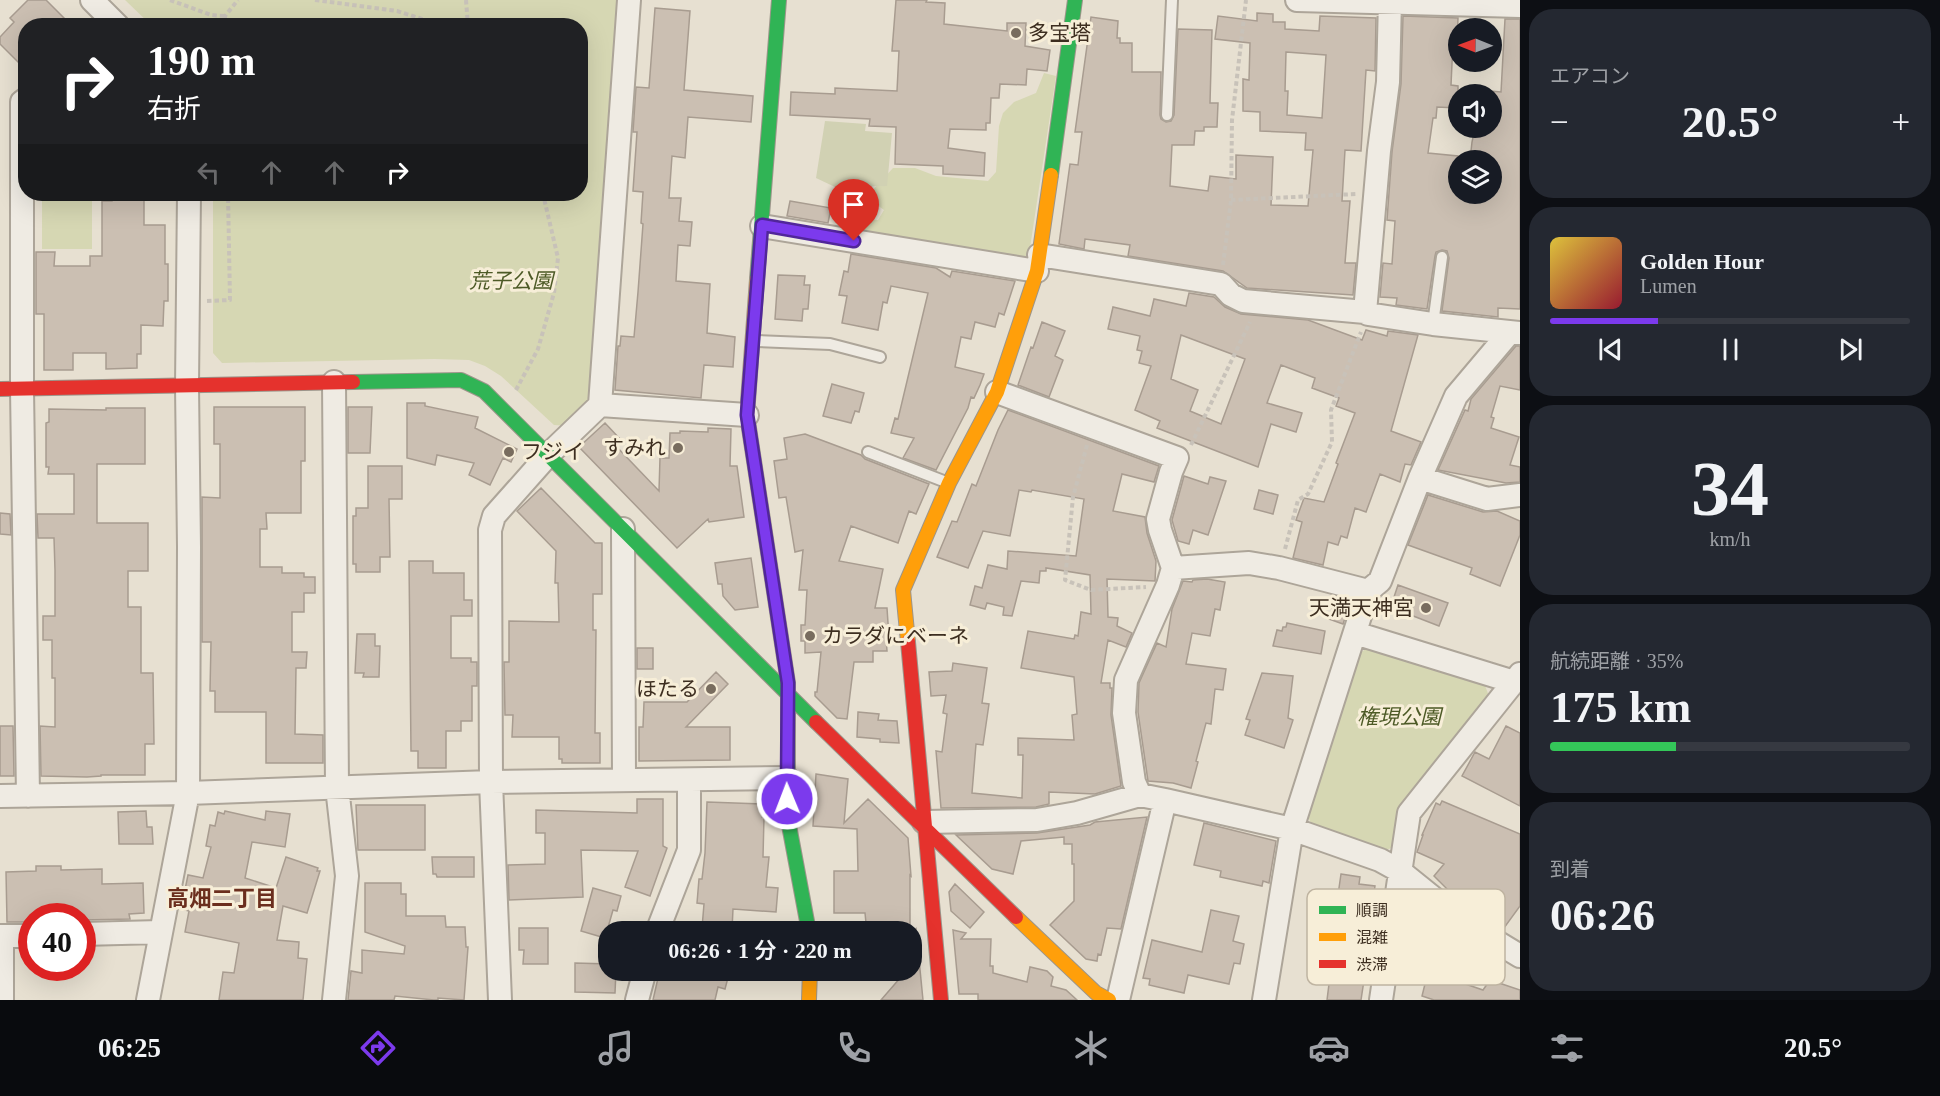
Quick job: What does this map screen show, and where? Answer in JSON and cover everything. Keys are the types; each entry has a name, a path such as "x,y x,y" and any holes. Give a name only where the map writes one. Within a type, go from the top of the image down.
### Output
{"street":[{"path":"92,0 105,18"},
{"path":"500,1000 491,782 490,530 494,516 549,454 600,405 629,0"},
{"path":"779,0 747,415 788,683 788,820 808,921"},
{"path":"941,1000 903,590 949,483 997,392 1038,263 1075,0"},
{"path":"1298,0 1520,6"},
{"path":"1367,313 1375,193 1388,82 1390,1"},
{"path":"22,201 22,389 28,796"},
{"path":"148,1000 188,793 189,201"},
{"path":"762,225 1038,263 1221,284 1231,295 1244,301 1367,313 1432,324 1515,332"},
{"path":"1264,1000 1292,829 1368,591 1380,580 1420,478 1456,396 1515,332"},
{"path":"0,389 461,380 484,391 788,696 1079,978 1096,993 1109,1000"},
{"path":"334,382 337,788 347,876 334,1000"},
{"path":"997,392 1177,458 1158,519 1170,576 1126,680 1124,713 1134,782 1140,795"},
{"path":"600,405 747,415"},
{"path":"1420,478 1486,499 1520,495"},
{"path":"623,529 624,780"},
{"path":"1170,576 1249,564 1279,568 1368,591"},
{"path":"1355,633 1517,678 1409,813 1397,889"},
{"path":"0,796 188,793 491,782 787,778"},
{"path":"661,921 689,850 689,780"},
{"path":"924,826 1037,820 1077,813 1140,795 1292,829 1380,860 1400,871 1422,889"},
{"path":"1118,1000 1165,800"},
{"path":"96,934 160,932"},
{"path":"2,1000 1,936 18,936"},
{"path":"1505,947 1520,956"},
{"path":"637,1000 642,981"},
{"path":"809,1000 810,981"},
{"path":"1381,1000 1383,985"}],"lane":[{"path":"1167,115 1172,0"},
{"path":"1432,324 1442,257"},
{"path":"753,341 830,344 880,357"},
{"path":"868,452 949,483"}],"path":[{"path":"170,0 211,15 225,16 238,0"},
{"path":"315,0 397,11 419,18"},
{"path":"466,0 467,18"},
{"path":"1221,284 1231,200 1232,120 1246,0"},
{"path":"1231,200 1375,193"},
{"path":"188,301 230,300 228,201"},
{"path":"505,411 538,349 554,293 558,258 545,201"},
{"path":"1177,458 1190,446 1260,302"},
{"path":"1279,568 1298,500 1308,494 1332,442 1330,410 1367,313"},
{"path":"1092,427 1073,497 1065,580 1091,590 1170,576"}],"green space":[{"name":"荒子公園","path":"125,0 620,0 591,401 570,426 554,425 501,376 469,360 222,363 213,353 213,201 588,201 588,18 144,18"},
{"path":"1044,73 1056,76 1028,261 844,230 842,224 844,218 878,220 884,210 869,199 871,192 893,168 915,168 936,176 988,181 996,172 999,126 1003,113 1014,102 1036,93"},
{"path":"825,121 866,124 865,131 892,133 887,186 835,187 816,178"},
{"path":"42,201 92,201 92,249 42,249"},
{"name":"権現公園","path":"1373,645 1483,680 1490,699 1394,846 1384,852 1311,823 1306,813 1356,655"}],"building":[{"path":"28,0 46,0 64,18 18,18 18,62 0,44 0,37 14,22 10,18"},
{"path":"896,0 927,0 926,2 945,3 944,24 1007,31 1007,23 1026,23 1025,46 1050,50 1047,71 1027,69 1026,85 1000,84 999,98 991,98 990,123 986,123 986,130 950,129 948,148 985,153 984,176 943,174 943,166 895,164 896,127 869,126 870,119 790,115 791,92 835,94 835,88 897,91 899,51 892,51"},
{"path":"655,8 690,11 684,90 753,96 751,122 688,117 685,158 672,156 669,198 681,198 679,221 692,222 690,246 678,245 676,281 710,284 707,333 735,337 733,367 704,365 701,398 615,390 618,346 620,346 621,336 634,337 643,224 641,223 643,192 633,191 637,132 633,132 636,87 649,88"},
{"path":"1257,13 1273,14 1273,22 1285,22 1285,29 1319,31 1320,16 1376,18 1375,71 1366,70 1361,151 1345,150 1342,201 1350,201 1345,263 1356,263 1353,295 1247,288 1223,271 1128,256 1130,245 1085,239 1084,249 1059,244 1070,164 1078,165 1082,132 1075,132 1091,17 1118,21 1117,38 1120,38 1120,43 1132,43 1132,72 1161,72 1160,115 1161,119 1166,122 1171,121 1174,115 1178,29 1212,30 1210,103 1218,103 1217,127 1204,127 1204,131 1195,131 1194,145 1172,145 1170,186 1208,191 1210,176 1236,179 1236,155 1273,157 1271,205 1308,206 1313,150 1305,150 1306,133 1260,131 1260,112 1243,111 1243,79 1249,80 1250,43 1215,39 1218,16 1257,21","holes":["1286,52 1326,55 1322,118 1287,115"]},
{"path":"1403,16 1458,18 1448,18 1448,72 1452,72 1451,84 1448,84 1448,108 1437,107 1436,118 1433,118 1428,153 1448,155 1448,204 1502,204 1502,150 1471,150 1473,138 1502,138 1501,84 1505,19 1520,19 1520,309 1498,308 1498,317 1442,311 1449,258 1447,251 1442,250 1436,252 1427,309 1396,305 1397,298 1380,297 1383,263 1392,264 1395,221 1387,220 1392,152 1401,84"},
{"path":"102,201 144,201 144,225 165,225 168,301 164,301 163,326 141,325 141,354 137,354 137,368 106,369 106,353 73,353 73,370 44,370 44,314 36,314 36,252 55,252 54,266 90,266 90,256 102,256"},
{"path":"790,201 831,208 828,223 787,216"},
{"path":"851,254 936,268 950,277 952,271 1015,281 1004,315 999,313 995,327 975,322 971,339 961,337 955,367 984,374 936,470 903,458 914,438 891,433 895,418 898,419 928,293 891,286 887,303 883,302 878,330 842,323 847,296 839,295 844,271 848,272"},
{"path":"778,275 805,276 804,285 810,285 808,309 803,309 802,321 775,319"},
{"path":"1189,293 1214,297 1225,307 1241,314 1308,320 1362,340 1366,330 1387,336 1388,331 1418,335 1391,431 1421,442 1411,465 1405,464 1400,482 1380,474 1366,512 1355,508 1347,538 1341,536 1338,545 1328,542 1323,565 1293,558 1302,522 1296,520 1304,498 1324,502 1355,413 1336,406 1339,398 1312,388 1315,378 1281,365 1267,403 1302,413 1296,432 1271,424 1258,467 1157,428 1160,421 1135,410 1151,366 1139,363 1142,351 1137,350 1140,336 1108,329 1113,307 1150,316 1154,299 1186,306","holes":["1181,335 1245,359 1221,424 1190,411 1198,390 1171,379"]},
{"path":"1042,322 1065,331 1055,356 1063,360 1049,397 1018,385"},
{"path":"1516,346 1520,346 1520,390 1500,386 1491,417 1494,418 1491,428 1519,437 1510,465 1520,467 1520,482 1506,483 1438,470 1465,410 1468,411 1471,399"},
{"path":"832,384 864,393 859,412 855,411 851,423 823,416"},
{"path":"407,403 425,403 425,406 478,417 475,428 517,449 511,462 503,458 490,485 469,475 474,463 437,455 435,465 407,458"},
{"path":"214,407 305,407 305,461 301,461 301,513 266,513 267,529 260,529 260,567 282,567 282,573 304,573 304,577 315,577 315,593 304,593 304,612 292,612 292,652 307,652 306,668 296,668 295,734 323,735 323,763 266,763 266,712 215,712 215,691 210,691 211,642 202,642 202,497 220,498 220,444 214,444"},
{"path":"348,407 372,407 370,453 348,453"},
{"path":"106,408 145,408 145,464 97,464 97,523 148,523 148,571 128,571 128,607 141,607 141,673 153,673 154,744 145,744 145,775 41,776 40,726 55,727 52,640 43,640 43,616 55,616 55,570 54,538 38,538 37,514 74,514 74,474 48,474 46,423 49,422 49,409 106,410"},
{"path":"1008,410 1159,466 1154,482 1122,474 1113,511 1145,517 1147,533 1156,561 1155,581 1107,579 1108,617 1118,618 1117,626 1132,633 1126,647 1108,640 1101,683 1110,683 1110,688 1112,688 1111,715 1121,786 1095,794 1049,792 1049,804 1036,807 941,808 936,751 942,752 947,714 943,713 946,695 931,696 929,672 952,671 953,663 987,668 982,703 989,704 983,745 976,744 972,793 1022,798 1023,755 1018,755 1018,738 1074,740 1072,715 1077,714 1074,677 1021,668 1028,631 1074,639 1075,635 1078,636 1081,612 1091,614 1090,575 1046,568 1046,571 1040,571 1039,583 1021,581 1012,616 1003,615 1004,607 987,603 985,609 970,605 975,586 982,588 988,565 1007,569 1008,551 1076,556 1084,499 1019,490 1010,536 983,531 968,568 937,557 952,521 957,522 972,484 976,486"},
{"path":"605,423 620,439 614,444 659,491 660,458 669,458 670,433 708,432 708,428 731,429 730,466 737,466 744,517 709,522 708,519 677,548 579,447"},
{"path":"805,434 929,484 916,514 909,511 898,543 851,526 839,561 883,569 875,608 887,608 889,638 886,638 887,651 873,651 873,662 854,662 847,719 837,718 815,696 821,652 805,653 805,641 801,641 801,625 805,625 807,590 799,590 803,550 795,552 786,497 779,498 774,461 787,459 784,438"},
{"path":"368,466 402,466 402,499 389,499 390,557 380,557 380,572 356,572 356,564 353,564 353,516 356,516 356,508 368,508"},
{"path":"1184,476 1208,484 1210,477 1226,481 1208,535 1193,530 1189,544 1178,541 1172,520"},
{"path":"541,488 595,543 602,543 602,594 593,594 593,630 596,630 595,733 600,733 600,763 562,763 562,759 559,759 559,737 512,737 513,715 505,715 504,662 509,662 509,621 559,622 558,583 555,583 556,551 517,511"},
{"path":"1259,490 1278,495 1273,514 1254,509"},
{"path":"1428,495 1483,512 1497,511 1520,521 1520,535 1500,586 1470,574 1472,568 1408,545"},
{"path":"0,513 10,514 11,535 0,534"},
{"path":"751,558 758,607 735,610 723,596 722,584 718,584 715,563"},
{"path":"409,561 433,561 433,573 464,573 464,600 472,600 472,616 451,616 451,658 471,658 471,662 477,662 477,686 472,686 472,721 461,721 461,731 446,731 446,768 418,768 418,751 411,751"},
{"path":"1207,579 1225,582 1220,610 1215,609 1210,636 1192,633 1186,664 1226,669 1223,690 1215,689 1211,724 1206,723 1191,788 1173,783 1148,781 1138,712 1139,683 1157,643 1166,647 1172,609 1183,581"},
{"path":"1398,585 1448,603 1439,626 1403,612 1405,608 1392,603"},
{"path":"1336,597 1351,600 1343,624 1329,619"},
{"path":"1287,623 1325,631 1321,654 1273,646 1277,630 1282,631"},
{"path":"357,634 375,634 375,646 380,646 379,677 363,677 364,673 355,673"},
{"path":"637,648 653,648 653,669 637,669"},
{"path":"716,672 728,684 686,727 730,727 730,760 639,761 639,727 643,727 644,702 687,702"},
{"path":"1262,673 1293,676 1288,718 1293,720 1284,748 1245,735 1250,720 1246,719"},
{"path":"858,712 879,714 878,720 897,721 899,743 857,737"},
{"path":"0,726 13,726 14,776 0,776"},
{"path":"1506,726 1520,733 1520,806 1462,776 1475,752 1489,759"},
{"path":"816,774 848,779 844,823 868,799 908,838 911,876 910,921 866,921 865,913 834,913 834,871 858,871 857,829 813,826"},
{"path":"637,799 663,799 663,846 667,848 650,896 625,887 638,851 581,850 583,897 509,900 508,865 545,864 545,833 536,833 536,810 637,813"},
{"path":"1442,801 1520,834 1520,906 1505,927 1505,889 1447,889 1434,876 1444,864 1417,852 1436,803 1440,805"},
{"path":"707,802 762,804 763,857 769,857 766,887 778,888 776,912 733,909 732,921 703,921 704,904 697,903 699,879 702,879"},
{"path":"356,805 425,805 425,850 358,850"},
{"path":"146,811 147,827 152,827 153,844 119,844 118,812"},
{"path":"225,811 265,820 266,811 290,814 285,847 252,842 245,878 276,888 286,857 318,868 317,871 320,871 307,913 283,906 277,940 299,942 298,958 307,959 303,1000 219,1000 223,972 234,973 239,943 185,932 189,911 181,909 188,875 203,878 211,847 206,846 210,825 215,826 218,812 224,814"},
{"path":"1147,817 1121,929 1107,928 1101,955 1098,954 1097,961 1086,959 1050,925 1074,901 1072,844 1064,844 1064,837 1021,841 1013,874 992,869 956,835 1037,833 1090,825 1095,822"},
{"path":"1204,823 1276,841 1269,883 1263,881 1262,886 1220,877 1221,871 1194,865"},
{"path":"432,857 474,857 474,877 437,877 433,874"},
{"path":"36,866 61,866 61,870 102,869 102,884 143,883 144,913 129,914 130,919 96,920 96,903 18,903 18,922 7,922 6,872 36,871"},
{"path":"1341,874 1360,877 1359,884 1375,886 1375,889 1339,889"},
{"path":"365,883 401,883 401,894 406,894 406,916 445,916 446,927 465,927 466,947 468,947 464,1000 395,996 394,1000 348,1000 351,971 362,973 362,950 404,954 405,946 365,932"},
{"path":"955,884 984,912 970,928 951,911 949,892"},
{"path":"593,888 621,896 617,911 613,910 610,921 598,921 598,936 581,931"},
{"path":"1211,910 1239,916 1233,941 1244,944 1240,964 1234,963 1229,984 1188,975 1184,993 1149,985 1150,979 1143,978 1152,940 1202,952"},
{"path":"519,928 548,928 548,964 523,964 524,950 519,950"},
{"path":"953,930 966,933 961,939 991,939 990,966 993,966 993,973 1027,982 1030,967 1047,971 1053,977 1051,986 1066,990 1077,1000 978,1000 978,994 959,994"},
{"path":"575,963 598,964 598,981 616,981 615,993 575,992"},
{"path":"657,981 727,981 725,989 718,987 715,1000 653,1000"},
{"path":"897,981 921,981 923,1000 881,1000"},
{"path":"1329,985 1363,985 1361,1000 1327,1000"},
{"path":"1425,985 1468,985 1483,990 1486,985 1505,985 1520,990 1520,1000 1434,1000 1422,996"}],"traffic: fast":[{"path":"757,279 779,0"},
{"path":"1051,175 1075,0"},
{"path":"353,382 461,380 484,391 816,722"},
{"path":"788,722 788,820 807,921"}],"traffic: slow":[{"path":"908,642 903,590 949,483 997,392 1037,271 1051,175"},
{"path":"757,279 747,415 788,683 788,722"},
{"path":"1016,917 1096,993 1109,1000"},
{"path":"809,1000 810,981"}],"traffic: jam":[{"path":"0,389 353,382"},
{"path":"908,642 941,1000"},
{"path":"816,722 1016,917"}],"place":[{"name":"多宝塔","path":"1016,33"},
{"name":"すみれ","path":"678,448"},
{"name":"フジイ","path":"509,452"},
{"name":"天満天神宮","path":"1426,608"},
{"name":"カラダにベーネ","path":"810,636"},
{"name":"ほたる","path":"711,689"}],"district":[{"name":"高畑二丁目","path":"222,898"}],"route":[{"path":"787,799 788,683 747,415 762,225 854,241"}]}
